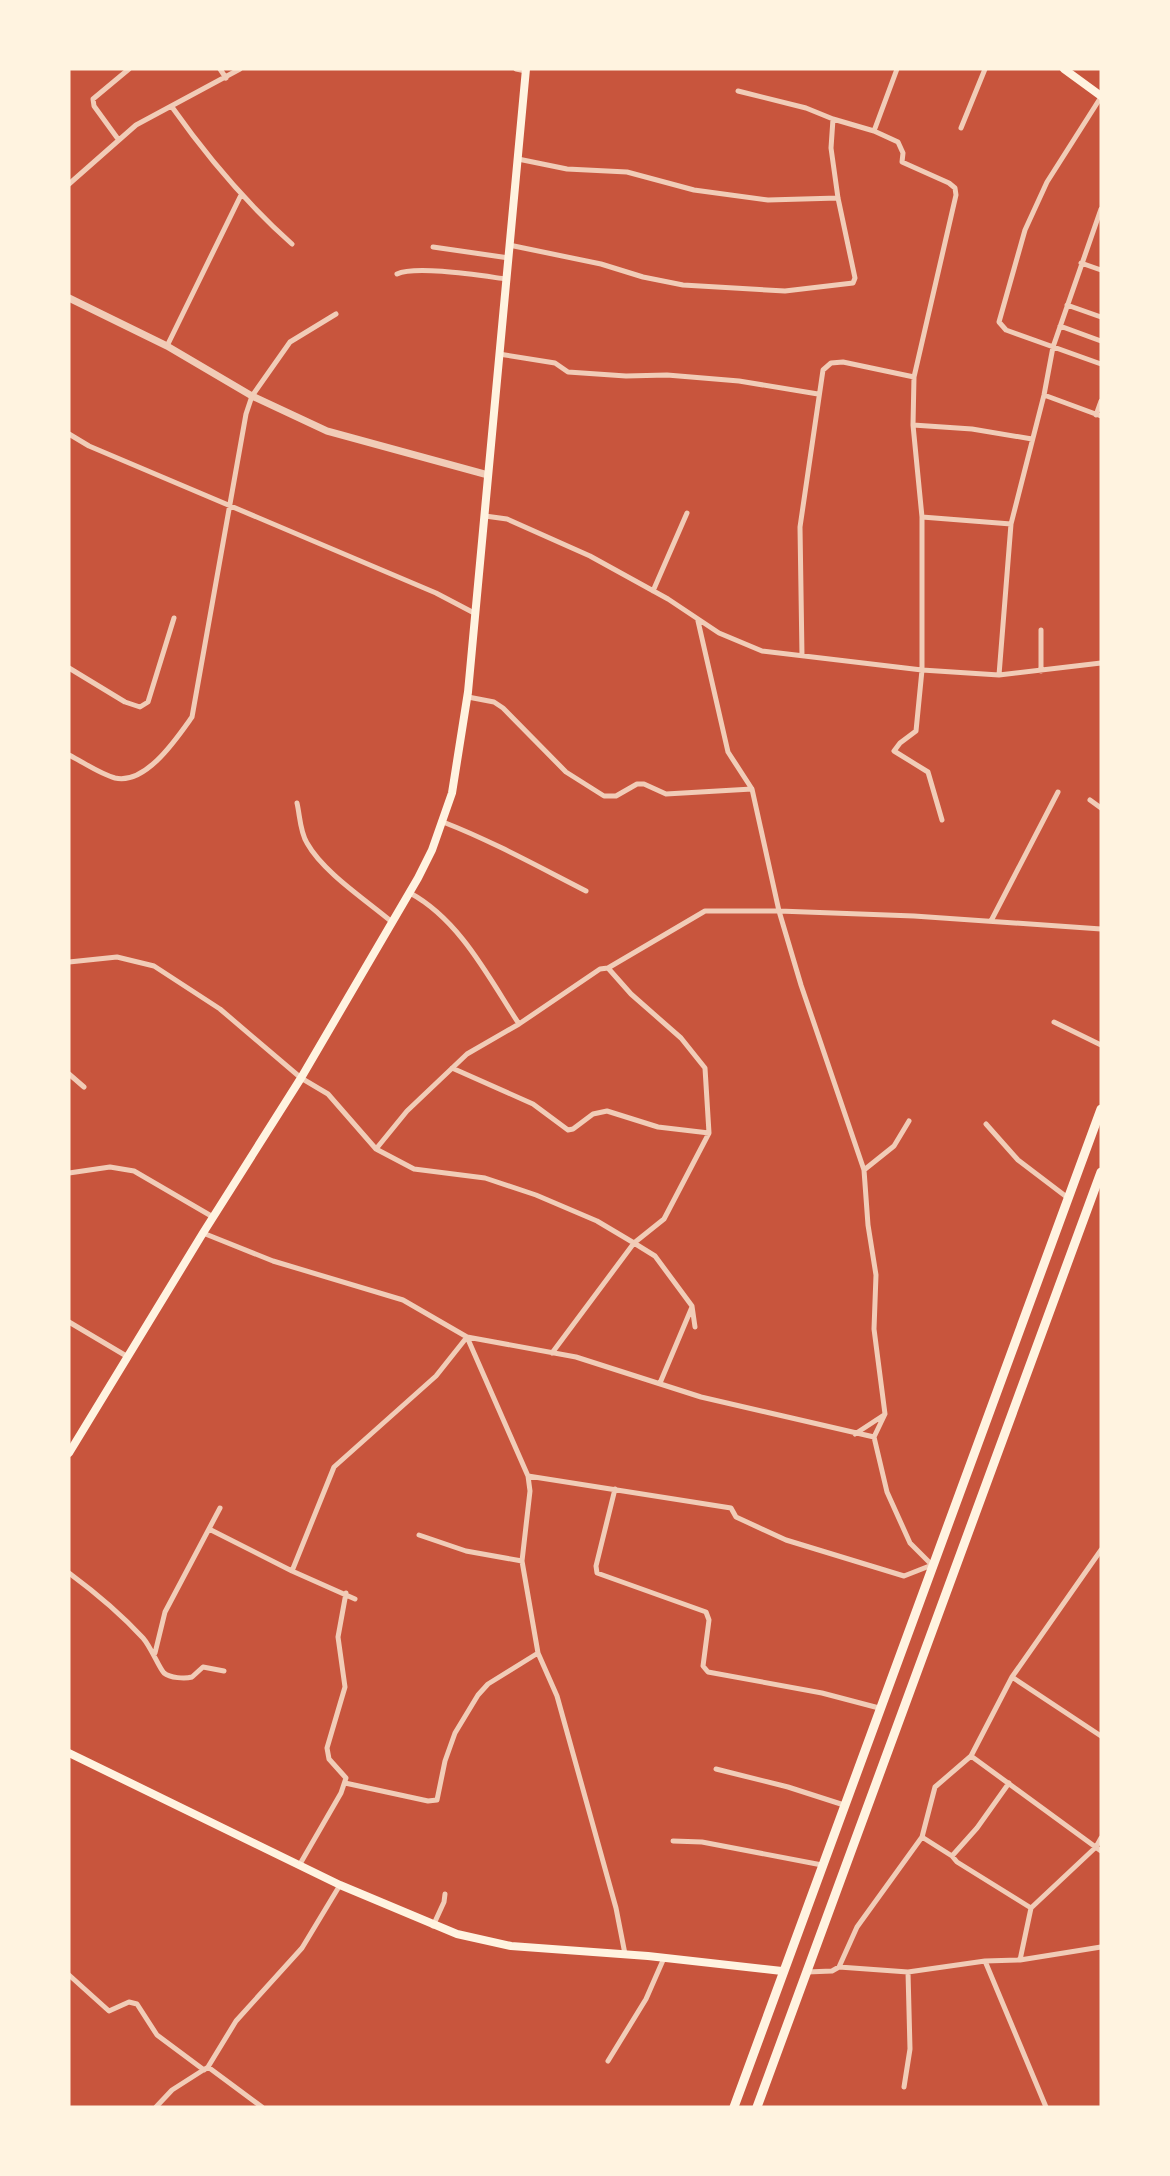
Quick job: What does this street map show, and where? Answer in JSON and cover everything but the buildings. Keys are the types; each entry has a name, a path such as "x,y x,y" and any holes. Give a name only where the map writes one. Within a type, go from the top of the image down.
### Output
{"highway":[{"path":"734,2107 782,1971 1101,1109"},
{"path":"757,2107 1101,1172"}],"main road":[{"path":"1064,69 1101,97"},
{"path":"69,1453 301,1078 410,893 443,822 456,772 468,697 526,70"},
{"path":"69,1753 340,1885 433,1926 481,1941 511,1946 626,1954 782,1971"}],"street":[{"path":"118,139 94,106 93,99 129,69"},
{"path":"220,69 226,78"},
{"path":"69,184 136,125 240,69"},
{"path":"516,69 526,70"},
{"path":"874,131 897,69"},
{"path":"961,128 985,69"},
{"path":"738,91 806,108 874,131 898,142 903,153 902,162 955,188 956,195 914,377 913,425 922,516 922,670 916,731 900,743 894,751 927,772 942,820"},
{"path":"1101,97 1047,182 1025,230 999,322 1006,330 1101,364"},
{"path":"172,107 211,161 241,195 292,244"},
{"path":"509,245 601,264 643,277 683,285 785,291 853,283 855,278 838,198 831,148 833,119"},
{"path":"518,159 567,169 627,172 693,190 768,200 838,198"},
{"path":"167,346 241,195"},
{"path":"999,675 1011,525 1044,395 1053,347 1101,209"},
{"path":"433,247 508,258"},
{"path":"1081,263 1101,270"},
{"path":"397,274 404,270 419,270 506,279"},
{"path":"69,298 167,346 252,396 327,431 488,475"},
{"path":"1067,305 1101,317"},
{"path":"69,755 115,778 130,778 166,752 192,717 229,503 246,414 252,396 290,342 336,314"},
{"path":"1060,326 1101,341"},
{"path":"499,354 555,363 568,372 626,376 667,375 739,381 818,394"},
{"path":"802,656 800,527 823,370 831,363 843,362 914,377"},
{"path":"1044,395 1099,415 1101,401"},
{"path":"913,425 972,429 1032,439"},
{"path":"69,434 89,446 229,503 436,593 476,614"},
{"path":"653,591 687,513"},
{"path":"484,516 507,519 547,535 653,591 719,633 762,651 922,670 999,675 1101,663"},
{"path":"922,516 1011,525"},
{"path":"69,669 125,702 140,706 148,702 174,618"},
{"path":"528,1476 731,1508 736,1517 786,1540 904,1576 932,1565 910,1544 891,1502 874,1437 885,1414 874,1329 876,1275 868,1225 864,1170 801,985 779,911 752,789 729,752 698,621"},
{"path":"1041,630 1041,671"},
{"path":"468,697 494,702 503,708 566,772 604,796 616,796 637,784 644,784 666,794 752,789"},
{"path":"991,921 1058,792"},
{"path":"1090,800 1101,808"},
{"path":"297,803 306,842 311,850 334,873 392,922"},
{"path":"443,822 479,836 586,891"},
{"path":"410,893 425,901 465,942 519,1024"},
{"path":"376,1149 407,1111 467,1054 519,1024 600,969 608,968 705,911 779,911 991,921 1101,929"},
{"path":"69,962 117,957 154,966 220,1009 301,1078 328,1094 376,1149 414,1169 485,1178 536,1195 597,1221 655,1256 692,1306 695,1327"},
{"path":"552,1353 634,1243 664,1219 709,1133 705,1068 681,1038 631,994 608,968"},
{"path":"1054,1022 1101,1045"},
{"path":"452,1068 533,1104 568,1130 573,1129 593,1114 607,1111 658,1127 709,1133"},
{"path":"69,1074 84,1087"},
{"path":"864,1170 894,1146 909,1120"},
{"path":"986,1124 1018,1160 1068,1198"},
{"path":"69,1173 110,1167 128,1169 213,1217"},
{"path":"203,1233 273,1262 403,1300 467,1337 576,1357 701,1397 874,1437"},
{"path":"660,1383 692,1306"},
{"path":"69,1322 128,1357"},
{"path":"467,1337 528,1476 530,1491 522,1561 538,1653 557,1696 616,1908 626,1954"},
{"path":"292,1571 334,1467 436,1376 467,1337"},
{"path":"855,1434 885,1414"},
{"path":"615,1489 596,1566 597,1573 706,1612 709,1620 703,1666 708,1672 822,1693 879,1708"},
{"path":"155,1653 165,1612 220,1508"},
{"path":"209,1529 292,1571 356,1599"},
{"path":"419,1535 466,1551 522,1561"},
{"path":"839,1967 857,1927 922,1837 935,1788 971,1756 1011,1677 1101,1550"},
{"path":"69,1573 110,1604 155,1653 162,1672 168,1675 192,1677 202,1667 224,1671"},
{"path":"300,1864 345,1784 344,1774 329,1759 327,1748 330,1731 345,1687 338,1637 346,1593"},
{"path":"345,1784 428,1801 437,1800 445,1761 455,1733 478,1695 488,1684 538,1653"},
{"path":"1011,1677 1101,1736"},
{"path":"971,1756 1098,1849"},
{"path":"716,1769 788,1786 844,1805"},
{"path":"952,1856 977,1828 1009,1783"},
{"path":"922,1837 952,1856 957,1862 1031,1908"},
{"path":"1020,1960 1031,1908 1098,1849 1101,1838"},
{"path":"673,1841 702,1842 822,1865"},
{"path":"156,2107 172,2090 208,2067 236,2021 302,1948 340,1885"},
{"path":"433,1926 444,1902 445,1894"},
{"path":"807,1972 832,1971 839,1967 908,1972 985,1961 1020,1960 1101,1947"},
{"path":"608,2061 646,1999 664,1958"},
{"path":"985,1961 1046,2107"},
{"path":"904,2087 910,2049 908,1972"},
{"path":"69,1975 109,2011 129,2002 137,2004 157,2035 204,2070 208,2067"},
{"path":"208,2067 262,2107"}]}
